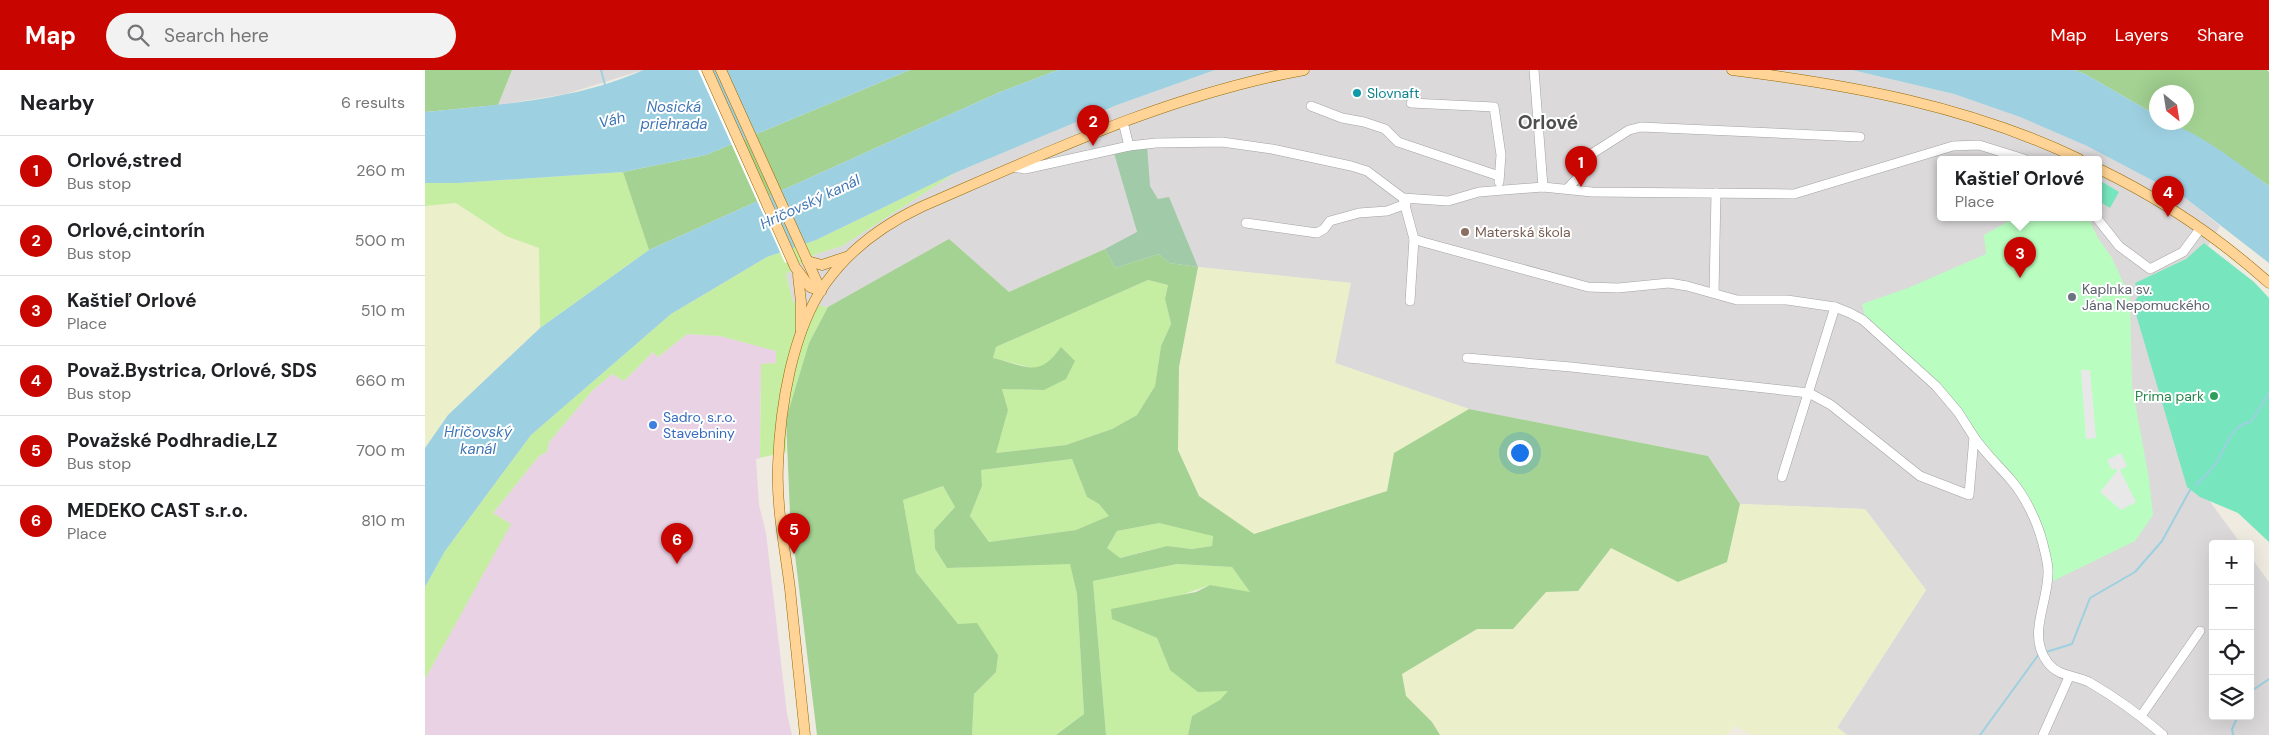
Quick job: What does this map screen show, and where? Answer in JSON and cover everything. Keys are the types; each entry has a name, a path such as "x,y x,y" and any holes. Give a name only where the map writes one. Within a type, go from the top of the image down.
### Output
{"main road":[{"path":"707,70 794,263 810,287 821,291"},
{"path":"721,70 821,291"},
{"path":"805,735 780,515 778,466 785,394 801,337 821,291 851,255 885,226 907,213 1123,122 1197,95 1304,70"},
{"path":"1731,70 1810,80 1904,98 2009,129 2061,155"},
{"path":"2102,171 2140,191 2200,229 2269,283"},
{"path":"806,257 816,265 826,265 851,255"},
{"path":"794,263 801,302 801,337"}],"street":[{"path":"1534,70 1543,187"},
{"path":"1411,103 1494,107 1501,155 1499,189"},
{"path":"1311,106 1342,118 1378,127 1385,130 1398,142 1499,176"},
{"path":"1123,122 1129,146"},
{"path":"1567,189 1588,167 1593,153 1629,130 1641,127 1860,137"},
{"path":"1014,167 1025,169 1129,146 1184,141 1222,142 1273,149 1367,171 1404,201 1415,239 1410,301"},
{"path":"1246,223 1317,233 1324,229 1330,221 1359,212 1387,211 1404,201 1448,201 1479,192 1499,189 1543,187 1592,192 1795,194 1953,146 1979,144 2015,156"},
{"path":"1714,293 1716,193"},
{"path":"2099,221 2119,246 2150,269 2183,252 2200,229"},
{"path":"1415,239 1588,287 1618,288 1669,283 1737,300 1787,300 1835,307 1863,320 1936,386 1958,412 1987,456 2011,481 2024,500 2043,542 2048,571 2038,627 2043,654 2050,665 2069,678 2086,681 2141,716 2163,735"},
{"path":"1782,476 1835,307"},
{"path":"1467,358 1581,368 1809,393 1831,405 1920,476 1969,495 1973,436"},
{"path":"2141,716 2200,631"},
{"path":"2043,735 2069,678"}],"shaded area":[{"path":"512,70 643,70 566,94 498,105"},
{"path":"1215,70 1852,70 1954,94 2020,117 2087,146 2184,197 2220,226 2196,266 2200,488 2238,540 2209,540 2209,720 2254,720 2254,561 2269,582 2269,735 1847,735 1837,728 1926,590 1865,509 1740,504 1708,456 1469,409 1335,363 1350,283 1198,267 1169,198 1158,199 1150,186 1115,153 1137,233 1009,292 949,240 828,307 793,302 786,274 816,254 842,246 957,172 1117,105"},
{"path":"687,334 720,336 777,351 776,363 761,364 760,458 756,459 759,505 766,533 787,714 792,735 425,735 425,679 510,524 493,513 539,456 547,452 549,442 592,391 612,374 624,381 653,352 658,357"},
{"path":"2081,370 2090,370 2096,438 2086,439"},
{"path":"2121,453 2127,466 2120,470 2136,502 2121,510 2100,492 2117,471 2116,468 2112,470 2107,460"}],"green space":[{"path":"425,70 512,70 498,105 425,112"},
{"path":"910,70 1058,70 1000,92 649,250 623,172 706,155"},
{"path":"2074,70 2267,70 2269,72 2269,186 2223,153 2182,130 2194,130 2194,85 2149,85 2149,111 2085,74"},
{"path":"1147,146 1150,186 1158,199 1169,197 1198,267 1169,263 1159,254 1115,268 1105,249 1137,232 1114,153"},
{"path":"623,172 649,250 540,328 539,248 506,236 456,203 425,206 425,183 458,183"},
{"path":"957,172 842,246 816,254 786,274 793,302 828,307 809,343 786,419 786,452 760,458 761,364 776,363 776,351 720,336 687,334 658,357 653,352 624,381 612,374 592,391 549,442 547,452 539,456 493,513 511,524 425,679 425,587 445,551 531,435 671,314 767,257 816,240"},
{"path":"2102,182 2119,192 2110,208 2102,203"},
{"path":"456,203 506,236 539,248 540,328 448,415 425,448 425,206"},
{"path":"2009,221 2090,221 2098,238 2112,258 2130,297 2132,386 2149,479 2153,515 2135,541 2051,582 2043,527 2027,495 1980,442 1969,421 1939,383 1865,317 1862,304 1908,288 1986,254 1984,235"},
{"path":"949,239 1009,292 1105,249 1115,268 1159,254 1169,263 1198,267 1179,367 1178,450 1199,496 1254,534 1387,491 1394,453 1469,409 1708,456 1740,504 1727,562 1678,582 1611,548 1578,591 1546,592 1513,629 1477,629 1402,674 1406,696 1432,722 1440,735 1188,735 1192,716 1220,700 1228,691 1198,692 1170,670 1157,638 1112,619 1111,609 1196,592 1210,585 1250,592 1232,567 1177,564 1093,581 1106,735 1056,735 1084,714 1077,594 1070,564 947,568 935,549 934,530 955,507 943,486 903,500 916,572 958,624 977,623 998,655 996,672 974,694 972,735 817,735 790,514 786,419 809,343 828,307","holes":["1148,280 1168,285 1165,299 1171,324 1161,346 1155,386 1137,415 1112,429 1066,445 996,453 1008,410 1002,389 1044,390 1066,379 1075,361 1061,347 1046,363 1039,367 1031,368 993,358 996,347","1072,459 1087,497 1099,504 1109,516 1076,530 989,542 970,516 982,486 981,470","1159,523 1213,536 1212,546 1192,549 1167,546 1120,558 1107,548 1117,531"]},
{"name":"Prima park","path":"2204,243 2254,282 2269,298 2269,542 2238,513 2200,497 2187,487 2133,304 2139,295 2135,283 2186,259"},
{"path":"1198,267 1351,283 1335,363 1469,409 1394,453 1387,491 1254,534 1199,496 1178,450 1179,367"},
{"path":"1148,280 1168,285 1165,299 1171,324 1161,346 1155,386 1137,415 1112,429 1066,445 995,453 1008,410 1002,389 1044,390 1050,363 1036,369 993,358 996,347"},
{"path":"1072,459 1087,497 1099,504 1110,516 1076,530 989,542 970,516 982,486 980,470"},
{"path":"943,486 955,507 934,530 935,549 947,568 1070,563 1077,594 1084,714 1056,735 972,735 974,694 996,672 916,572 903,500"},
{"path":"1740,504 1865,509 1926,590 1837,727 1847,735 1752,735 1735,726 1727,735 1440,735 1432,722 1406,696 1402,674 1477,629 1513,629 1546,592 1578,591 1611,548 1678,582 1726,562"},
{"path":"1159,523 1213,535 1212,546 1192,549 1167,546 1119,558 1107,548 1117,531"},
{"path":"1177,564 1232,567 1251,593 1210,585 1113,619 1157,638 1170,670 1229,691 1221,700 1192,716 1188,735 1106,735 1093,581"}],"water":[{"path":"643,70 910,70 706,155 623,172 458,183 425,183 425,112 508,104 564,95 618,80"},
{"name":"Hričovský kanál","path":"1058,70 1215,70 1117,105 957,172 816,240 767,257 671,314 531,435 445,551 425,587 425,448 448,415 540,328 649,250 1000,92"},
{"path":"1852,70 2074,70 2085,74 2149,111 2149,130 2186,130 2230,157 2269,186 2269,263 2184,197 2087,146 2020,117 1954,94"}],"pier":[{"path":"698,70 712,70 796,258 785,263"}],"waterway":[{"path":"601,70 605,85"},
{"path":"2196,485 2215,465 2234,432 2244,423 2251,422 2269,393"},
{"path":"2046,652 2072,644 2090,598 2135,572 2162,541 2190,490"},
{"path":"1980,735 2039,654"},
{"path":"2254,689 2269,679"},
{"path":"2233,735 2232,729 2236,720"}],"place":[{"name":"Slovnaft","path":"1357,93"},
{"name":"Orlové,cintorín","path":"1093,146"},
{"name":"Orlové,stred","path":"1581,187"},
{"name":"Považ.Bystrica, Orlové, SDS","path":"2168,217"},
{"name":"Materská škola","path":"1465,232"},
{"name":"Kaštieľ Orlové","path":"2020,278"},
{"name":"Kaplnka sv. Jána Nepomuckého","path":"2072,297"},
{"name":"Prima park","path":"2214,396"},
{"name":"Sadro, s.r.o. Stavebniny","path":"653,425"},
{"name":"Považské Podhradie,LZ","path":"794,554"},
{"name":"MEDEKO CAST s.r.o.","path":"677,564"}],"district":[{"name":"Orlové","path":"1548,122"}],"water label":[{"name":"Nosická priehrada","path":"674,116"},
{"name":"Váh","path":"612,120"}]}
